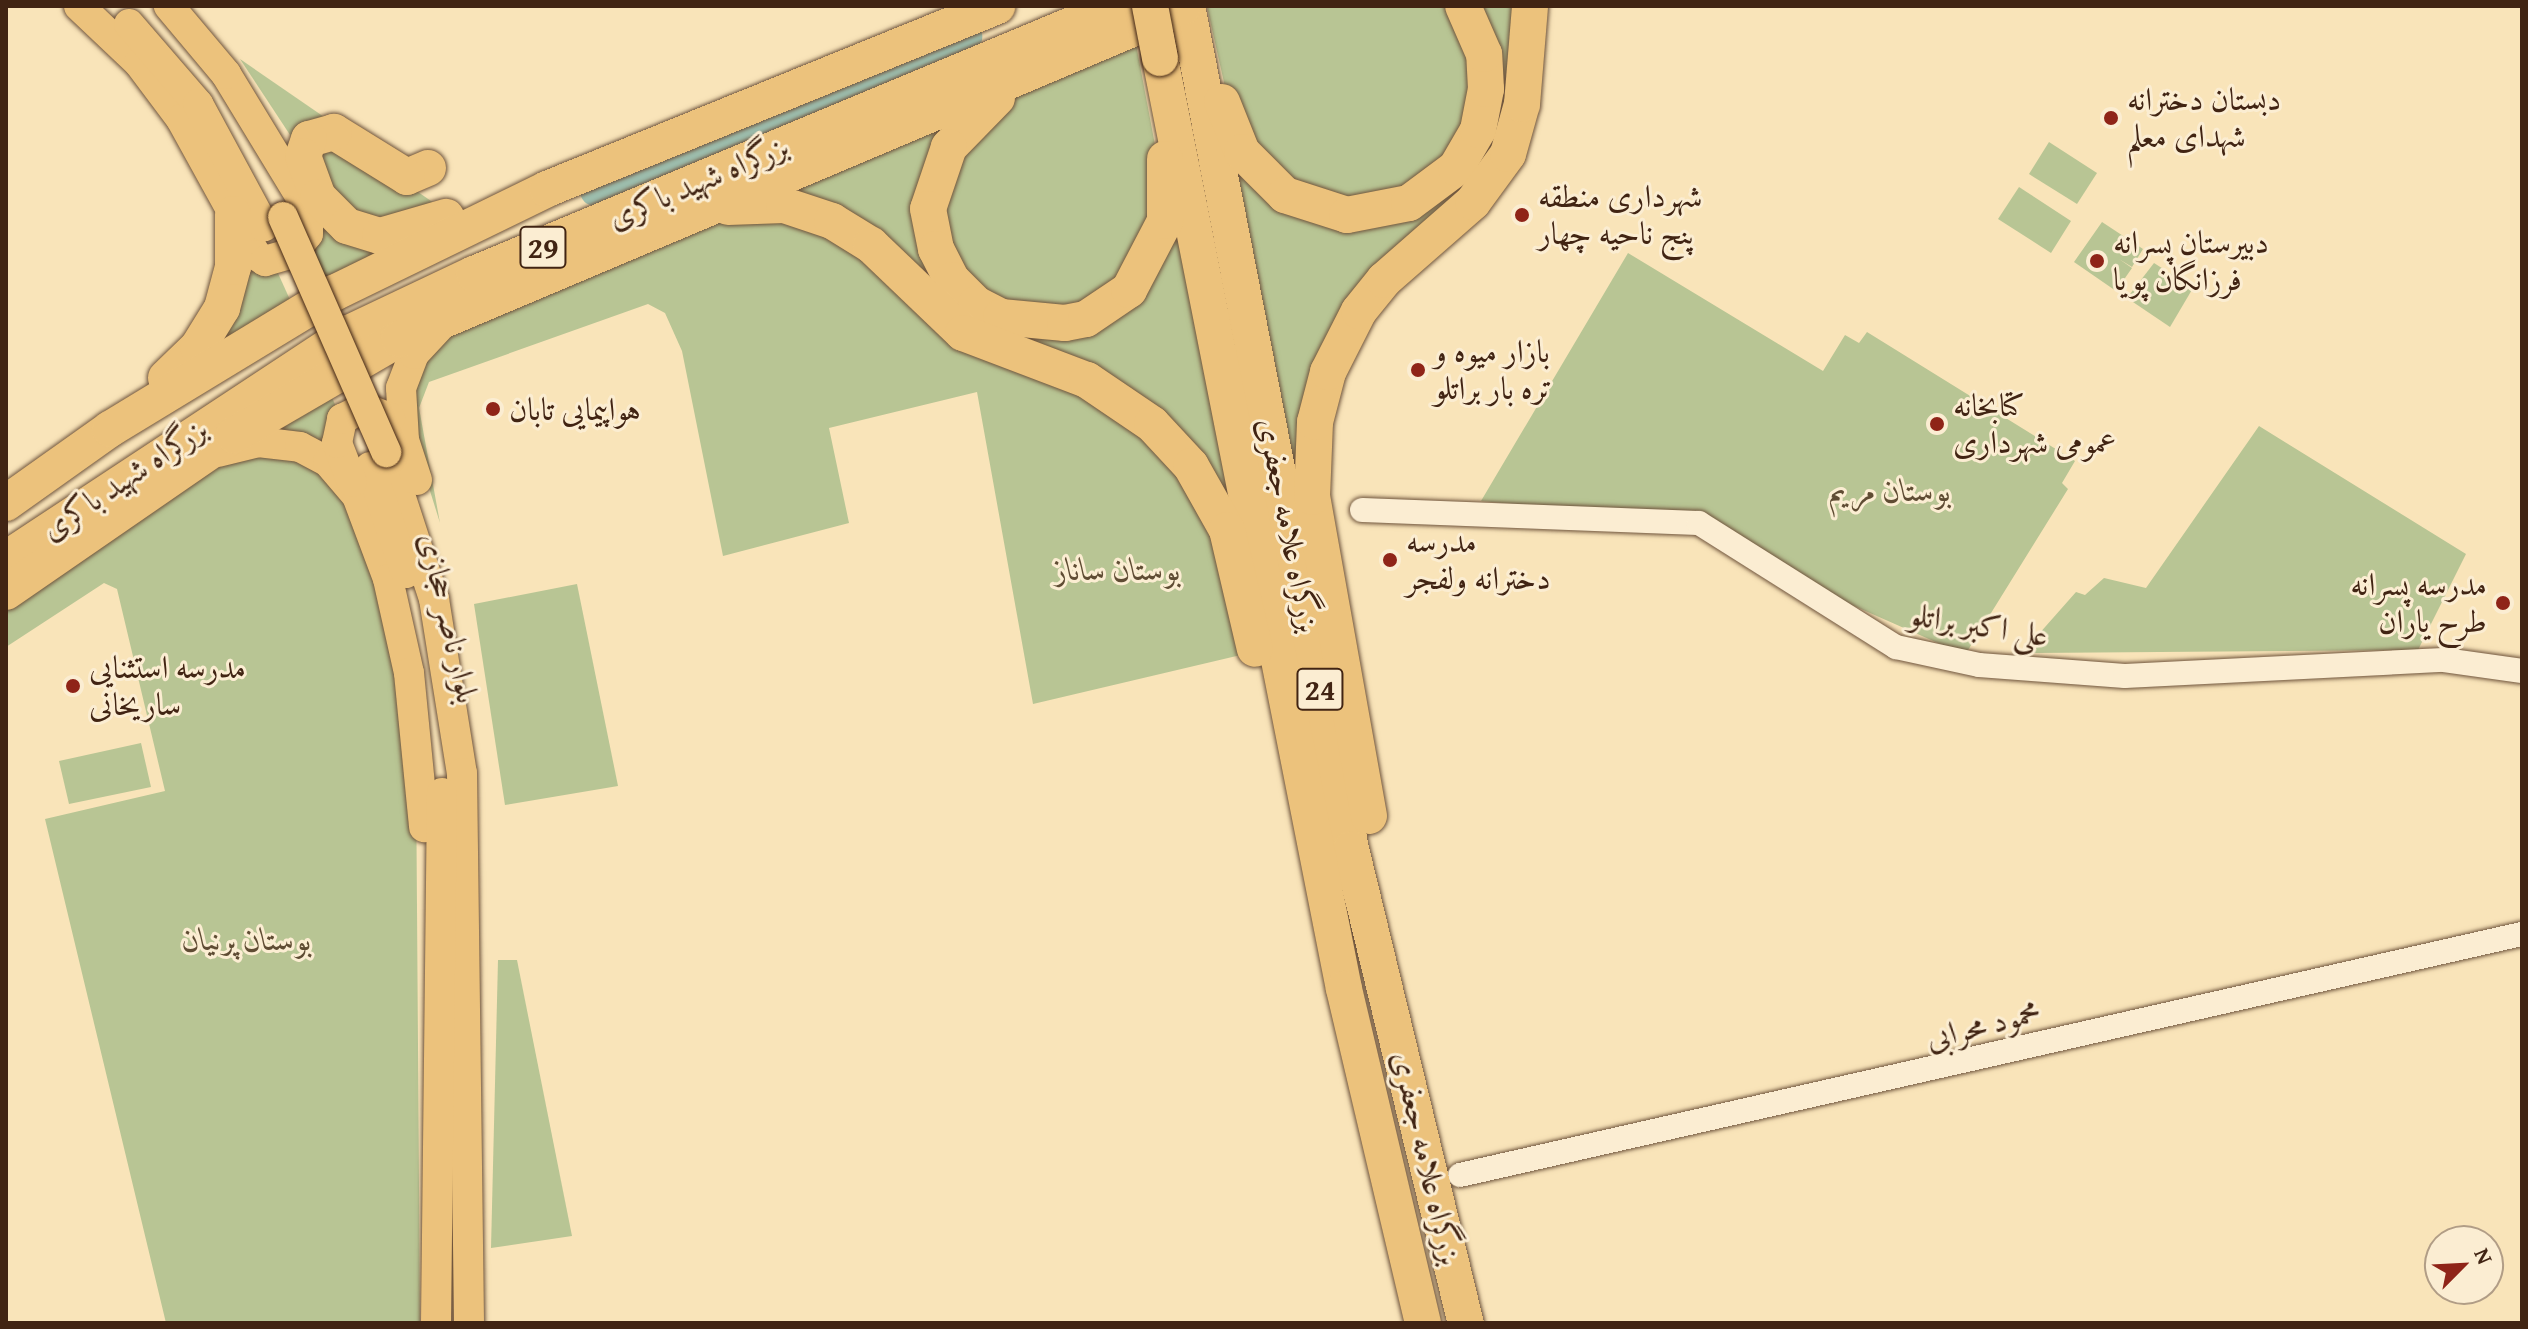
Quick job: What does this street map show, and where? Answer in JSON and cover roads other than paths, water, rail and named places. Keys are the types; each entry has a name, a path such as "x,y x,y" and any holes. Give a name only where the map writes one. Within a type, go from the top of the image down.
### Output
{"highway":[{"path":"925,38 966,6"},
{"name":"بزرگراه شهید باکری","path":"6,503 110,429 334,293 547,189 925,38 997,6"},
{"name":"بزرگراه شهید باکری","path":"6,559 362,327 1117,6"},
{"name":"بزرگراه علامه جعفری","path":"1150,6 1344,989 1423,1323"},
{"path":"6,592 198,460 360,358 465,307 1023,77 1187,6"},
{"name":"بزرگراه علامه جعفری","path":"1187,6 1351,849 1466,1323"},
{"path":"1195,51 1242,152 1272,185 1331,213 1378,213 1442,182 1478,130 1486,89 1484,54 1463,6"},
{"path":"1419,1121 1312,497 1315,422 1328,372 1359,311 1473,202 1508,154 1522,104 1530,6"},
{"path":"1023,77 962,128 949,147 932,185 930,229 943,265 976,304 1016,322 1065,323 1086,319 1129,290 1161,236 1167,203 1160,58"},
{"path":"110,429 186,361 212,328 231,277 283,216 304,168 305,145 317,134 334,132 407,177 428,168"},
{"path":"283,216 380,236 547,189"},
{"path":"703,209 784,205 832,221 880,253 963,333 1112,393 1191,466 1234,553 1287,799 1344,989"}],"main road":[{"path":"79,6 161,90 210,163 283,216"},
{"name":"بلوار ناصر حجازی","path":"110,6 198,104 283,216"},
{"name":"بلوار ناصر حجازی","path":"140,6 213,91 283,216 386,450 430,585 455,711 462,789 470,1133 469,1323"},
{"path":"169,6 226,74 283,216"},
{"path":"386,450 401,388 414,354 465,307"},
{"path":"386,450 376,410 352,411 342,419 337,443 393,600 417,729 436,1133"},
{"path":"198,460 249,443 284,443 328,462 357,496"},
{"name":"بلوار ناصر حجازی","path":"386,450 442,773 436,1323"}],"street":[{"name":"علی اکبر براتلو","path":"1362,510 1699,523 1896,647 1979,665 2125,676 2444,660 2522,671"},
{"name":"محمود محرابی","path":"1460,1175 2522,934"}],"waterway":[{"path":"595,191 967,37"}],"place":[{"name":"دبستان دخترانه شهدای معلم","path":"2111,118"},
{"name":"شهرداری منطقه پنج ناحیه چهار","path":"1522,215"},
{"name":"دبیرستان پسرانه فرزانگان پویا","path":"2097,261"},
{"name":"بازار میوه و تره بار براتلو","path":"1418,370"},
{"name":"هواپیمایی تابان","path":"493,409"},
{"name":"کتابخانه عمومی شهرداری","path":"1937,424"},
{"name":"مدرسه دخترانه ولفجر","path":"1390,560"},
{"name":"مدرسه پسرانه طرح یاران","path":"2503,603"},
{"name":"مدرسه استثنایی ساریخانی","path":"73,686"}],"park label":[{"name":"بوستان مریم","path":"1890,490"},
{"name":"بوستان ساناز","path":"1118,569"},
{"name":"بوستان پرنیان","path":"247,939"}]}
